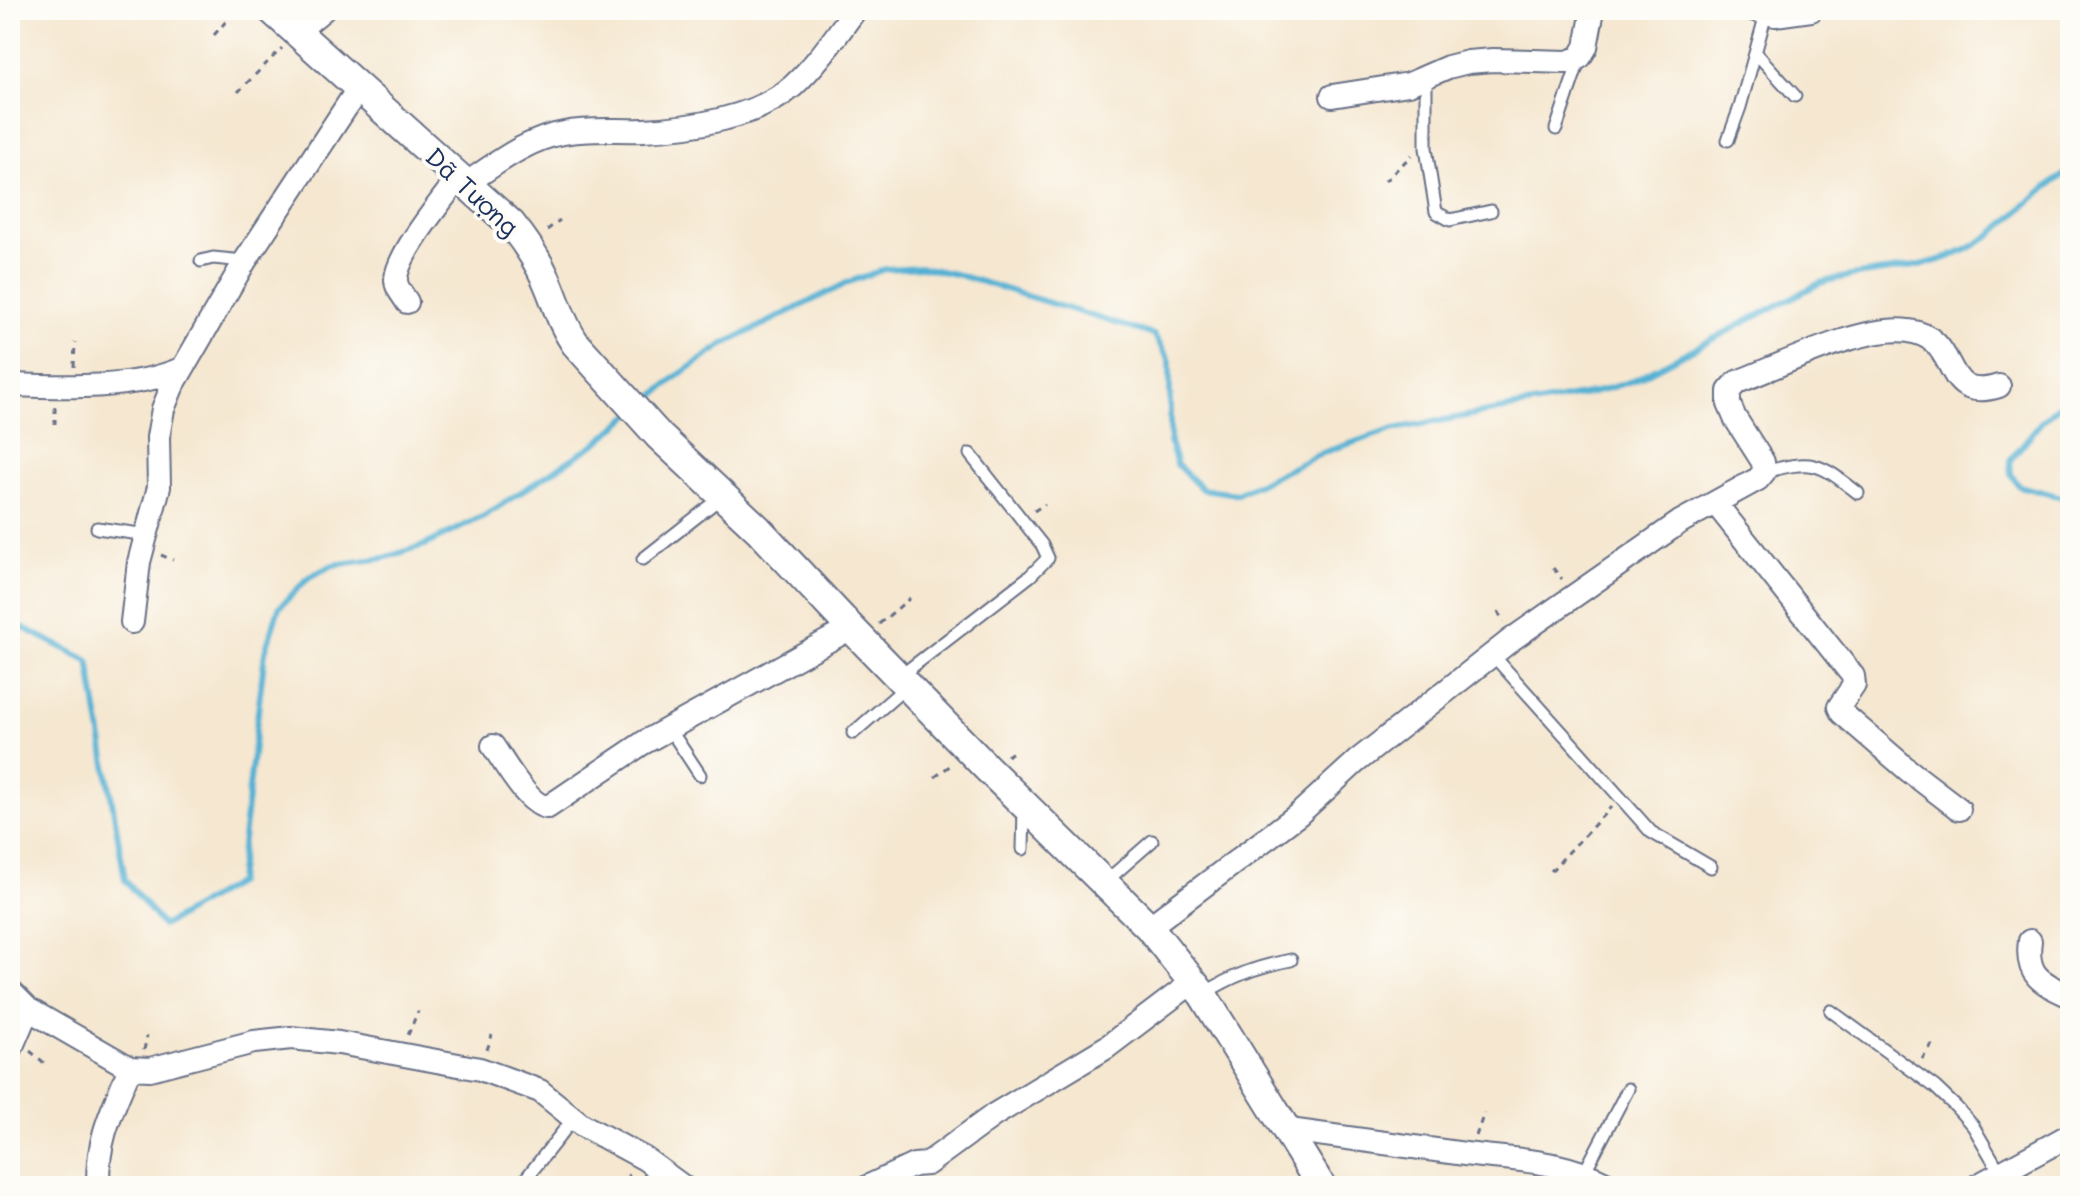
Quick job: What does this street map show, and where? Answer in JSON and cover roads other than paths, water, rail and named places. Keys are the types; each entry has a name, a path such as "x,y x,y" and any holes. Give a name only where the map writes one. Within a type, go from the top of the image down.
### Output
{"street":[{"name":"Dã Tượng","path":"272,10 511,224 527,244 546,279 564,328 659,436 758,529 903,682 1149,927 1198,988 1321,1186"},
{"path":"295,33 323,10"},
{"path":"407,302 398,289 396,278 400,266 420,231 463,180 537,140 561,133 587,129 673,128 705,123 769,103 793,87 855,10"},
{"path":"1332,96 1409,84 1468,62 1568,62 1580,57 1589,36 1593,10"},
{"path":"1760,12 1811,10"},
{"path":"132,622 139,562 159,487 158,437 163,409 245,261 358,89"},
{"path":"1149,927 1299,814 1357,761 1492,654 1653,540 1764,472 1763,462 1729,404 1729,391 1737,382 1859,336 1897,330 1924,334 1934,339 1958,381 1966,387 1975,390 1999,386"},
{"path":"10,385 94,386 157,377 183,368"},
{"path":"1716,504 1853,676 1854,685 1839,707 1842,713 1959,809"},
{"path":"493,746 527,794 543,807 548,807 669,728 856,634"},
{"path":"2030,941 2028,958 2033,973 2042,982 2070,996"},
{"path":"918,1186 927,1164 994,1115 1198,988"},
{"path":"10,991 28,1009 130,1068 150,1069 254,1042 291,1038 400,1053 480,1069 540,1091 573,1119 645,1159 682,1186"},
{"path":"10,1051 28,1009"},
{"path":"98,1186 98,1159 104,1128 130,1068"},
{"path":"1289,1130 1469,1154 1540,1160 1584,1173 1612,1186"},
{"path":"1977,1186 2070,1135"},
{"path":"869,1186 914,1165 927,1164"}],"lane":[{"path":"1728,140 1756,53 1760,12"},
{"path":"1756,53 1795,96"},
{"path":"1556,129 1580,57"},
{"path":"1426,78 1426,148 1433,206 1440,217 1450,220 1491,211"},
{"path":"201,261 213,258 245,261"},
{"path":"853,733 903,682 1048,558 1042,545 970,454"},
{"path":"1764,472 1797,464 1814,465 1832,473 1858,493"},
{"path":"643,559 724,496"},
{"path":"97,528 147,535"},
{"path":"1492,654 1651,832 1711,867"},
{"path":"669,728 700,775"},
{"path":"1023,849 1024,805"},
{"path":"1104,883 1152,841"},
{"path":"1198,988 1253,968 1291,960"},
{"path":"1831,1011 1935,1087 1956,1107 1973,1126 2001,1175"},
{"path":"1584,1173 1628,1089"},
{"path":"520,1186 573,1119"}],"waterway":[{"path":"642,406 676,377 724,344 849,282 885,269 922,267 959,275 1154,335 1170,361 1170,442 1177,465 1202,489 1237,494 1325,452 1394,429 1593,393 1632,381 1820,283 1931,262 1966,250 1994,232 2070,171"},
{"path":"2070,396 2042,421 2010,460 2011,474 2019,486 2070,499"},
{"path":"10,621 89,661 125,880 163,926 238,882 265,652 279,608 309,577 333,565 384,558 425,545 484,516 598,442 630,415"}]}
